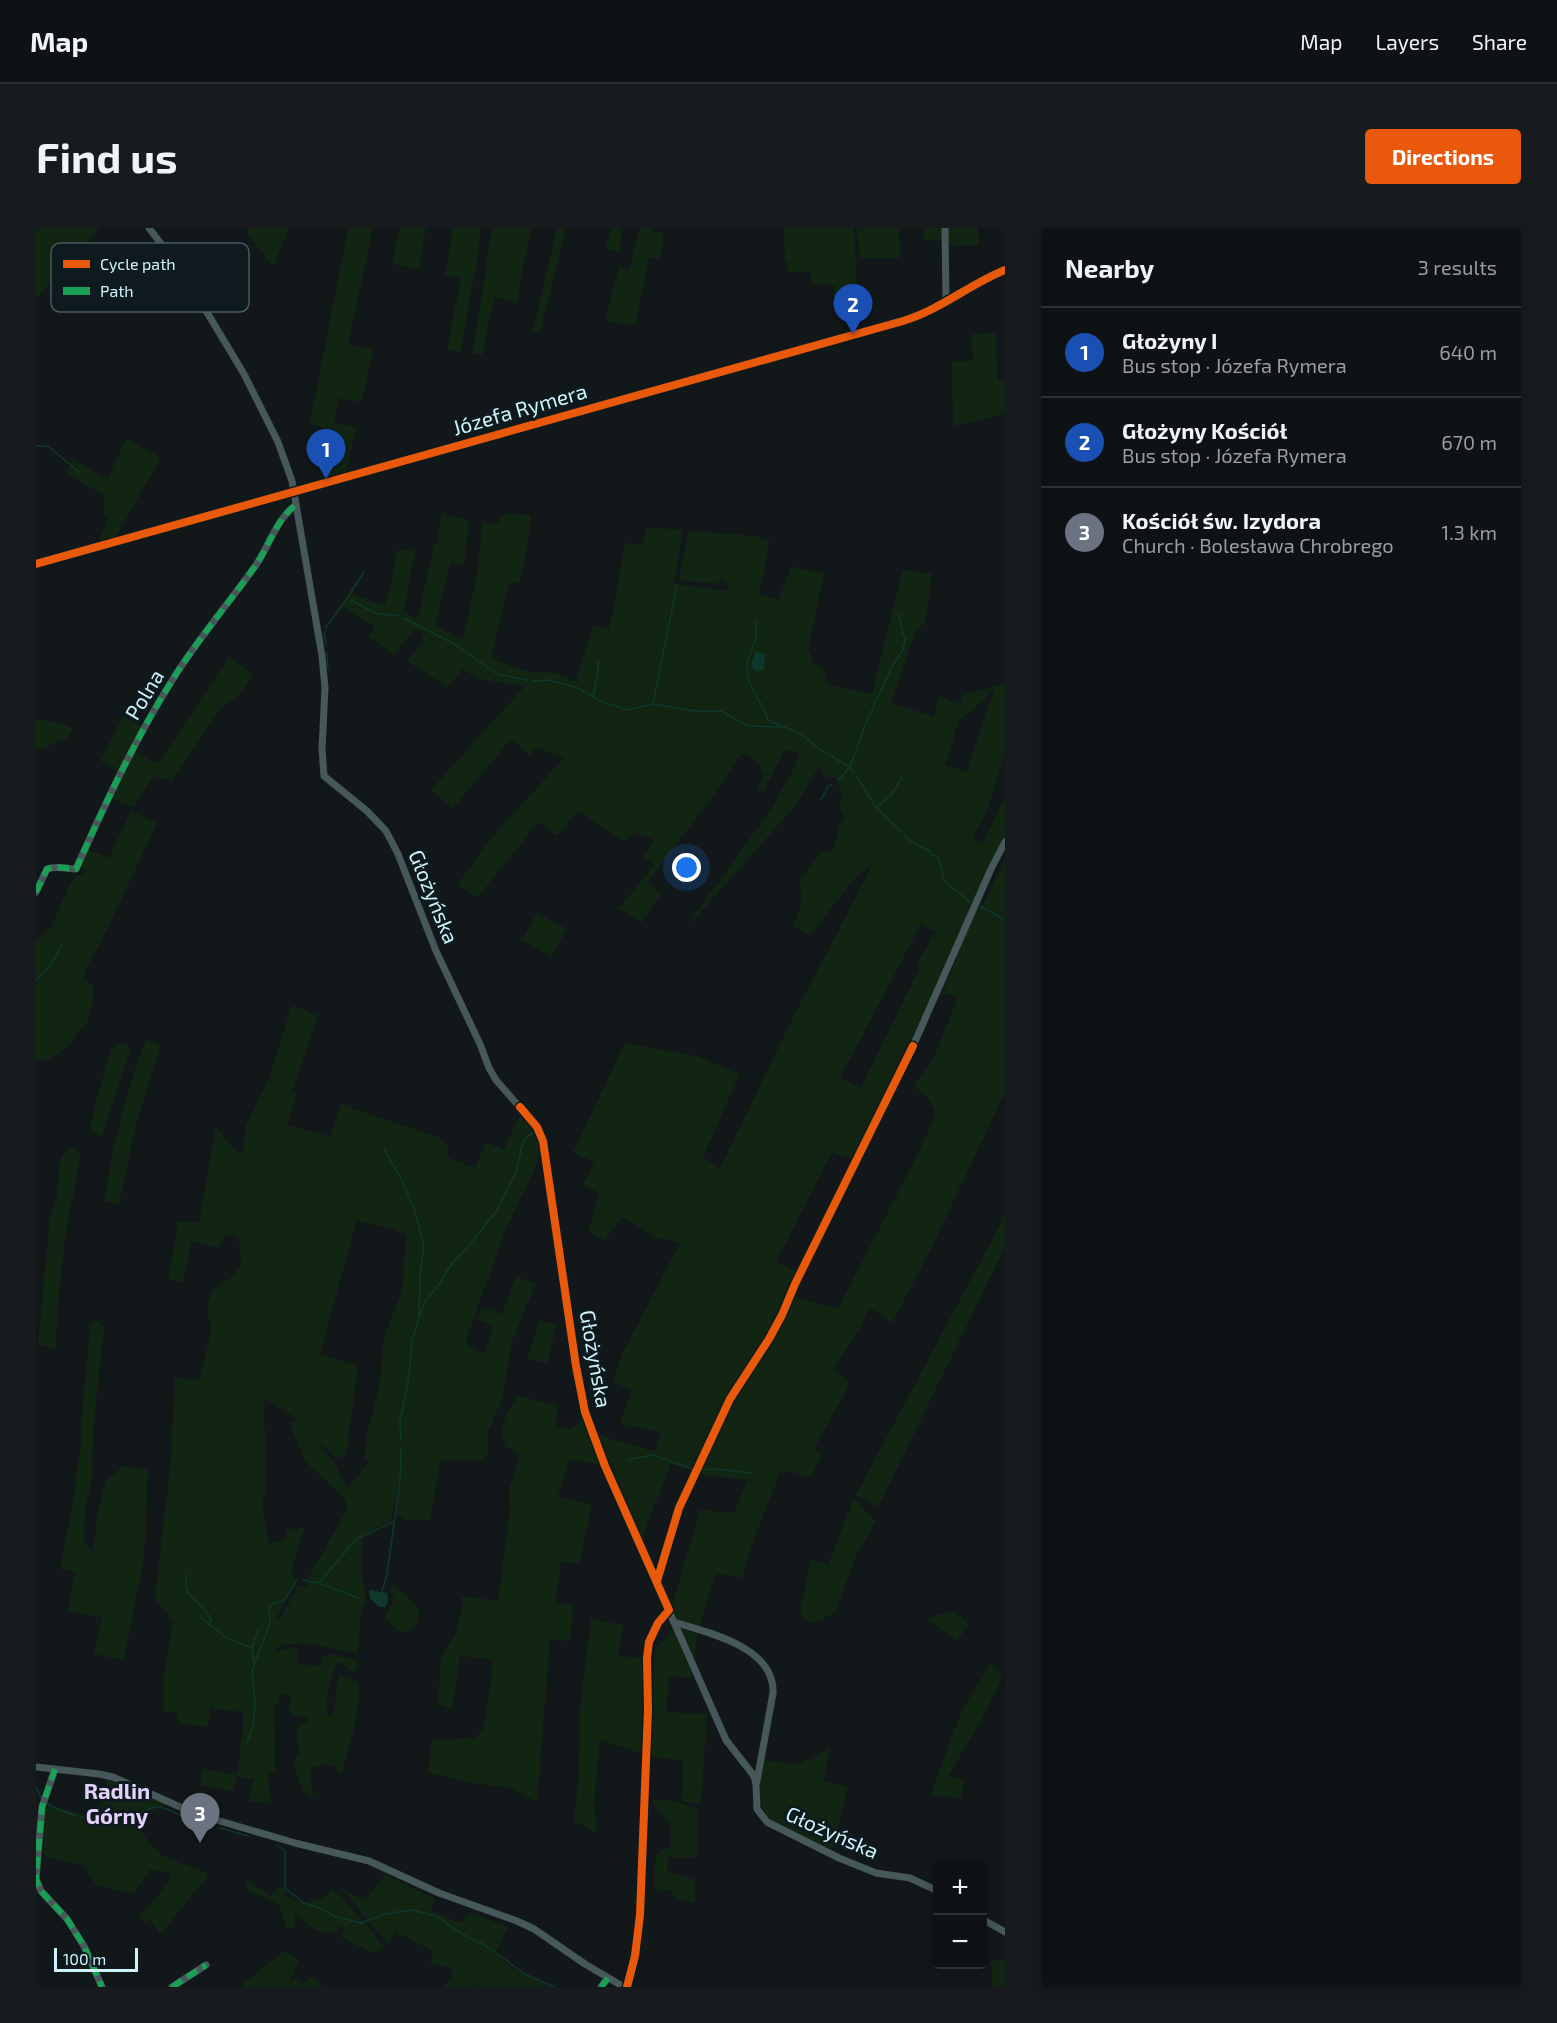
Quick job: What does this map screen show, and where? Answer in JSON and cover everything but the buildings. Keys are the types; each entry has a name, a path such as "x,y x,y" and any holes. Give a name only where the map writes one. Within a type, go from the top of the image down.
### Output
{"street":[{"name":"Głożyńska","path":"149,228 160,243"},
{"path":"945,228 946,303"},
{"name":"Józefa Rymera","path":"36,564 903,321 946,303 991,275 1005,270"},
{"name":"Głożyńska","path":"207,312 244,374 278,442 294,492 322,656 324,776 368,811 386,831 398,854 436,951 489,1068 496,1080 537,1127 543,1141 574,1355 585,1412 605,1466 726,1740 754,1776 757,1809 767,1822 785,1833 812,1843 838,1858 876,1873 910,1878 933,1889"},
{"name":"Polna","path":"36,892 47,869 57,865 76,869 131,751 172,680 198,641 256,565 287,511 296,505"},
{"path":"913,1046 1005,842"},
{"path":"657,1581 679,1508 730,1399 749,1368"},
{"path":"36,1767 113,1777 195,1814 287,1841 369,1861 439,1893 534,1929 608,1978 626,1987 635,1956 640,1915 648,1710 646,1658 649,1642 658,1623 669,1610"},
{"path":"674,1622 714,1634 747,1649 763,1663 774,1680 756,1784"},
{"path":"55,1769 42,1807 36,1879 41,1891 67,1919 84,1946 102,1987"},
{"path":"987,1922 1005,1932"},
{"path":"172,1987 206,1965"},
{"path":"601,1987 608,1978"}],"shaded area":[{"path":"36,228 100,228 86,243 51,243 51,282 36,299"},
{"path":"250,228 289,228 273,267 246,232"},
{"path":"348,228 373,228 348,345 373,349 362,402 339,398 333,422 356,427 346,472 325,477 333,430 310,424"},
{"path":"399,228 426,228 419,270 393,264"},
{"path":"453,228 481,228 460,352 447,350 461,278 445,275"},
{"path":"492,228 531,228 516,303 494,297 482,355 473,354"},
{"path":"557,228 566,228 540,333 533,332"},
{"path":"611,228 623,228 618,252 606,249"},
{"path":"639,228 652,228 652,231 664,232 660,259 649,258 635,326 605,320 619,268 630,270"},
{"path":"784,228 854,228 857,295 834,297 834,285 811,284 811,272 788,272 788,262 785,262"},
{"path":"857,228 899,228 900,258 860,258"},
{"path":"924,228 943,228 943,240 924,241"},
{"path":"947,228 978,228 979,245 948,246"},
{"path":"995,333 998,380 1005,380 1005,414 953,426 952,361 973,361 972,334"},
{"path":"127,438 161,458 114,539 98,543 109,517 104,515 104,494 66,473 73,459 107,479"},
{"path":"502,514 531,515 520,583 509,583 491,658 523,671 551,672 576,681 593,625 609,630 624,543 642,544 647,527 683,530 674,584 728,591 727,582 720,579 718,584 679,580 688,531 755,536 770,541 759,595 779,600 791,566 824,574 808,649 813,663 825,669 825,684 872,694 903,570 932,574 925,623 916,630 891,703 934,717 939,696 960,705 963,695 1005,684 1005,754 987,811 972,838 982,845 1003,801 1005,801 1005,837 987,871 974,909 963,909 978,910 984,904 1005,858 1005,1092 930,1251 892,1323 872,1309 867,1311 861,1326 833,1370 850,1383 815,1447 821,1456 810,1478 790,1471 780,1473 753,1541 742,1578 715,1573 699,1628 676,1619 670,1606 673,1603 700,1510 734,1513 748,1480 703,1475 695,1470 671,1463 642,1538 598,1434 655,1451 662,1433 620,1423 632,1390 612,1382 622,1354 680,1244 656,1237 622,1217 604,1241 588,1231 600,1193 583,1185 594,1162 573,1153 625,1043 696,1056 740,1074 703,1157 720,1168 795,1014 874,862 854,879 810,936 793,926 802,903 800,880 820,852 831,852 845,817 839,807 843,794 835,777 827,778 819,766 796,805 682,933 771,809 793,770 799,754 785,749 763,792 757,790 764,776 759,765 743,753 738,758 709,802 648,881 661,894 641,923 619,908 655,864 643,856 655,840 634,832 624,841 578,811 557,836 538,822 477,898 458,884 493,836 564,758 536,747 530,756 511,739 453,808 431,790 525,686 478,679 463,669 447,687 407,661 424,640 422,631 413,630 394,655 368,636 374,629 373,625 342,607 351,593 376,603 385,604 393,577 397,550 415,551 404,612 415,619 419,614 442,515 469,520 464,564 450,563 435,625 463,640 476,580 483,522 498,524","holes":["995,688 967,772 945,765 959,720 970,713","921,924 935,932 918,962 920,967 861,1088 840,1078","957,958 942,994 958,998 933,1059 914,1086 929,1099 936,1114 921,1148 838,1309 794,1297 802,1276 776,1262 832,1152 854,1160 881,1106 913,1051 910,1042 950,959"]},
{"path":"756,651 765,654 764,669 758,671 754,670 751,665"},
{"path":"229,657 253,674 239,696 220,709 172,781 153,776 134,807 110,798 134,751 158,764"},
{"path":"123,717 143,726 119,772 101,761"},
{"path":"36,719 60,723 72,728 67,739 36,751"},
{"path":"131,811 157,823 85,971 84,980 94,987 88,1023 77,1033 69,1046 48,1060 36,1059 36,939 51,928 70,884 76,877 89,870 78,869 87,849 109,858"},
{"path":"537,913 567,929 551,956 522,940"},
{"path":"292,1005 318,1016 292,1091 296,1094 287,1125 331,1137 341,1104 348,1106 349,1103 351,1108 438,1137 448,1145 447,1157 475,1168 486,1142 504,1150 519,1117 535,1128 541,1155 538,1156 538,1162 505,1231 466,1340 470,1346 483,1353 486,1351 493,1326 477,1319 482,1308 502,1314 516,1277 536,1283 513,1338 502,1399 488,1432 489,1453 481,1461 441,1459 430,1521 408,1520 397,1515 400,1477 391,1520 363,1534 361,1570 366,1603 361,1610 358,1653 300,1642 299,1644 281,1645 274,1650 278,1652 297,1647 297,1664 322,1666 322,1658 332,1654 358,1661 354,1672 340,1662 337,1665 327,1697 328,1717 333,1715 339,1676 358,1683 359,1693 357,1715 343,1771 338,1773 334,1766 324,1764 311,1768 310,1782 314,1795 311,1797 303,1792 294,1765 295,1757 299,1756 298,1725 307,1723 307,1718 292,1714 289,1710 291,1696 281,1693 278,1706 274,1705 275,1772 267,1773 271,1804 249,1801 254,1779 237,1776 233,1791 200,1785 203,1769 237,1775 243,1712 210,1708 208,1727 178,1723 178,1713 163,1711 164,1676 174,1618 171,1619 155,1599 171,1460 175,1378 200,1380 212,1327 207,1315 208,1302 213,1290 232,1277 242,1261 238,1236 224,1235 219,1248 192,1241 183,1282 168,1280 178,1222 199,1222 216,1127 231,1146 243,1154 246,1126 269,1078","holes":["358,1216 361,1222 390,1228 406,1235 403,1288 384,1337 380,1379 368,1428 364,1457 369,1462 348,1488 339,1476 338,1468 316,1439 337,1458 346,1455 358,1366 320,1354","264,1398 297,1419 290,1423 305,1461 345,1499 348,1508 310,1575 307,1587 298,1585 280,1620 277,1617 295,1582 291,1571 304,1528 287,1529 287,1537 269,1544 262,1505 266,1487"]},
{"path":"147,1039 161,1045 136,1124 119,1204 105,1202 120,1123 140,1053"},
{"path":"125,1043 130,1048 102,1137 90,1130 96,1100 112,1048"},
{"path":"70,1148 80,1153 63,1258 56,1349 38,1344 50,1218 57,1199 60,1161"},
{"path":"1005,1212 1005,1247 878,1507 856,1495"},
{"path":"99,1321 104,1327 94,1421 91,1485 86,1502 83,1541 93,1553 98,1512 106,1481 123,1466 148,1470 144,1558 124,1660 94,1654 102,1618 68,1610 75,1572 60,1569 73,1502 81,1442 90,1331 92,1322"},
{"path":"539,1321 556,1324 548,1363 527,1359"},
{"path":"519,1396 559,1406 554,1427 571,1429 584,1419 601,1463 600,1465 569,1459 558,1497 591,1504 581,1560 577,1563 561,1562 555,1603 573,1605 570,1641 550,1640 537,1802 509,1787 477,1784 428,1773 432,1740 475,1738 484,1728 492,1672 491,1659 460,1656 452,1710 438,1704 441,1658 456,1634 463,1603 461,1596 498,1601 510,1512 509,1485 514,1477 519,1458 518,1454 505,1446 502,1429 506,1415"},
{"path":"854,1499 876,1521 856,1556 834,1614 811,1623 800,1612 811,1559 828,1565"},
{"path":"393,1584 420,1610 415,1626 407,1632 397,1629 385,1617 394,1600 391,1592"},
{"path":"369,1590 387,1593 388,1602 385,1607 379,1607 370,1598"},
{"path":"952,1612 962,1617 968,1625 957,1641 926,1618"},
{"path":"591,1619 623,1625 618,1656 642,1658 643,1754 600,1740 594,1803 597,1833 574,1821 579,1773 580,1710"},
{"path":"673,1627 691,1672 691,1678 669,1676 666,1712 707,1714 701,1803 682,1802 683,1761 649,1756 655,1649"},
{"path":"679,1627 698,1631 694,1660"},
{"path":"991,1664 1003,1676 980,1722 948,1776 963,1780 962,1799 931,1794 962,1710"},
{"path":"830,1748 824,1780 848,1787 832,1850 792,1833 773,1821 762,1807 760,1790 764,1760 798,1765"},
{"path":"107,1780 127,1784 166,1804 135,1818 148,1842 163,1856 206,1873 208,1879 195,1891 160,1935 151,1919 144,1923 139,1916 150,1906 172,1877 169,1873 149,1870 133,1893 96,1885 84,1866 43,1855 45,1806 55,1808 45,1803 96,1817"},
{"path":"666,1799 697,1808 698,1857 668,1857 667,1871 695,1880 695,1902 679,1900 670,1891 654,1888 656,1855 671,1846 670,1824 651,1800"},
{"path":"385,1875 435,1899 431,1910 460,1923 469,1912 508,1927 495,1954 513,1969 550,1987 477,1987 473,1985 471,1987 443,1987 452,1979 453,1969 430,1963 433,1951 396,1932 388,1944 342,1889 365,1900"},
{"path":"246,1880 270,1896 279,1887 285,1888 285,1897 303,1903 325,1898 332,1889 345,1900 384,1947 376,1954 341,1937 345,1928 340,1926 336,1932 329,1933 318,1931 295,1912 295,1926 287,1930 279,1904 248,1891"},
{"path":"284,1951 299,1960 289,1984 296,1977 303,1984 313,1976 323,1987 244,1987 243,1984"},
{"path":"1005,1959 1005,1987 992,1987 991,1960"}],"waterway":[{"path":"36,446 48,446 80,473"},
{"path":"326,627 364,572"},
{"path":"653,704 677,585"},
{"path":"351,600 375,613 399,616"},
{"path":"838,780 850,767 864,728 891,668 903,650 905,639 898,614"},
{"path":"403,618 454,644 497,674 527,680"},
{"path":"755,622 757,628 748,660 748,679 768,720 781,726"},
{"path":"325,631 326,645"},
{"path":"327,653 328,668"},
{"path":"593,696 598,661"},
{"path":"532,681 548,680 578,688 600,701 628,710 653,704 695,711 721,711 748,726 784,727 799,733 824,752"},
{"path":"826,753 850,767 854,773"},
{"path":"857,777 875,806 900,831"},
{"path":"877,807 890,796 902,778"},
{"path":"821,800 828,786 832,785"},
{"path":"903,834 916,845 938,857 945,882 970,902"},
{"path":"980,906 1005,920"},
{"path":"36,980 50,966 62,945"},
{"path":"420,1316 425,1301 441,1282 452,1263 495,1213 516,1172 523,1142 535,1132"},
{"path":"384,1149 414,1207 424,1246 420,1274 419,1318 412,1341 409,1377 400,1421 401,1441"},
{"path":"382,1591 387,1574 400,1481 401,1449"},
{"path":"627,1460 653,1455 694,1470"},
{"path":"701,1470 715,1469 751,1473"},
{"path":"303,1580 319,1583 356,1539 393,1522"},
{"path":"186,1574 186,1584 190,1595 207,1612 210,1623"},
{"path":"247,1743 253,1727 255,1701 252,1670 270,1624 269,1610 271,1604 285,1600 297,1580"},
{"path":"321,1584 359,1598"},
{"path":"201,1618 227,1638 252,1648 254,1662"},
{"path":"252,1648 258,1630"},
{"path":"36,1787 42,1799"},
{"path":"46,1803 76,1816 87,1818 120,1819 138,1815 150,1808 161,1807 188,1819"},
{"path":"220,1828 248,1836"},
{"path":"277,1845 285,1851 285,1888 304,1903 334,1916 361,1923 385,1914 411,1910 438,1917 462,1934 488,1947 523,1973 554,1987"}],"marked path":[{"path":"36,892 47,869 58,867 76,869 121,772 159,702 193,650 261,558 284,517 296,505"},
{"path":"55,1769 42,1807 36,1879 41,1891 67,1919 84,1946 102,1987"},
{"path":"172,1987 206,1965"},
{"path":"601,1987 608,1978"}],"cycle path":[{"path":"36,564 903,321 930,310 1005,270"},
{"path":"657,1581 679,1508 730,1399 782,1315 795,1284 913,1046"},
{"path":"520,1107 537,1127 543,1141 576,1366 585,1412 605,1466 669,1610 658,1623 649,1642 647,1658 648,1710 640,1915 635,1956 627,1987"}],"place":[{"name":"Głożyny Kościół","path":"853,334"},
{"name":"Głożyny I","path":"326,479"},
{"name":"Kościół św. Izydora","path":"200,1843"}],"district":[{"name":"Radlin Górny","path":"117,1804"}]}
